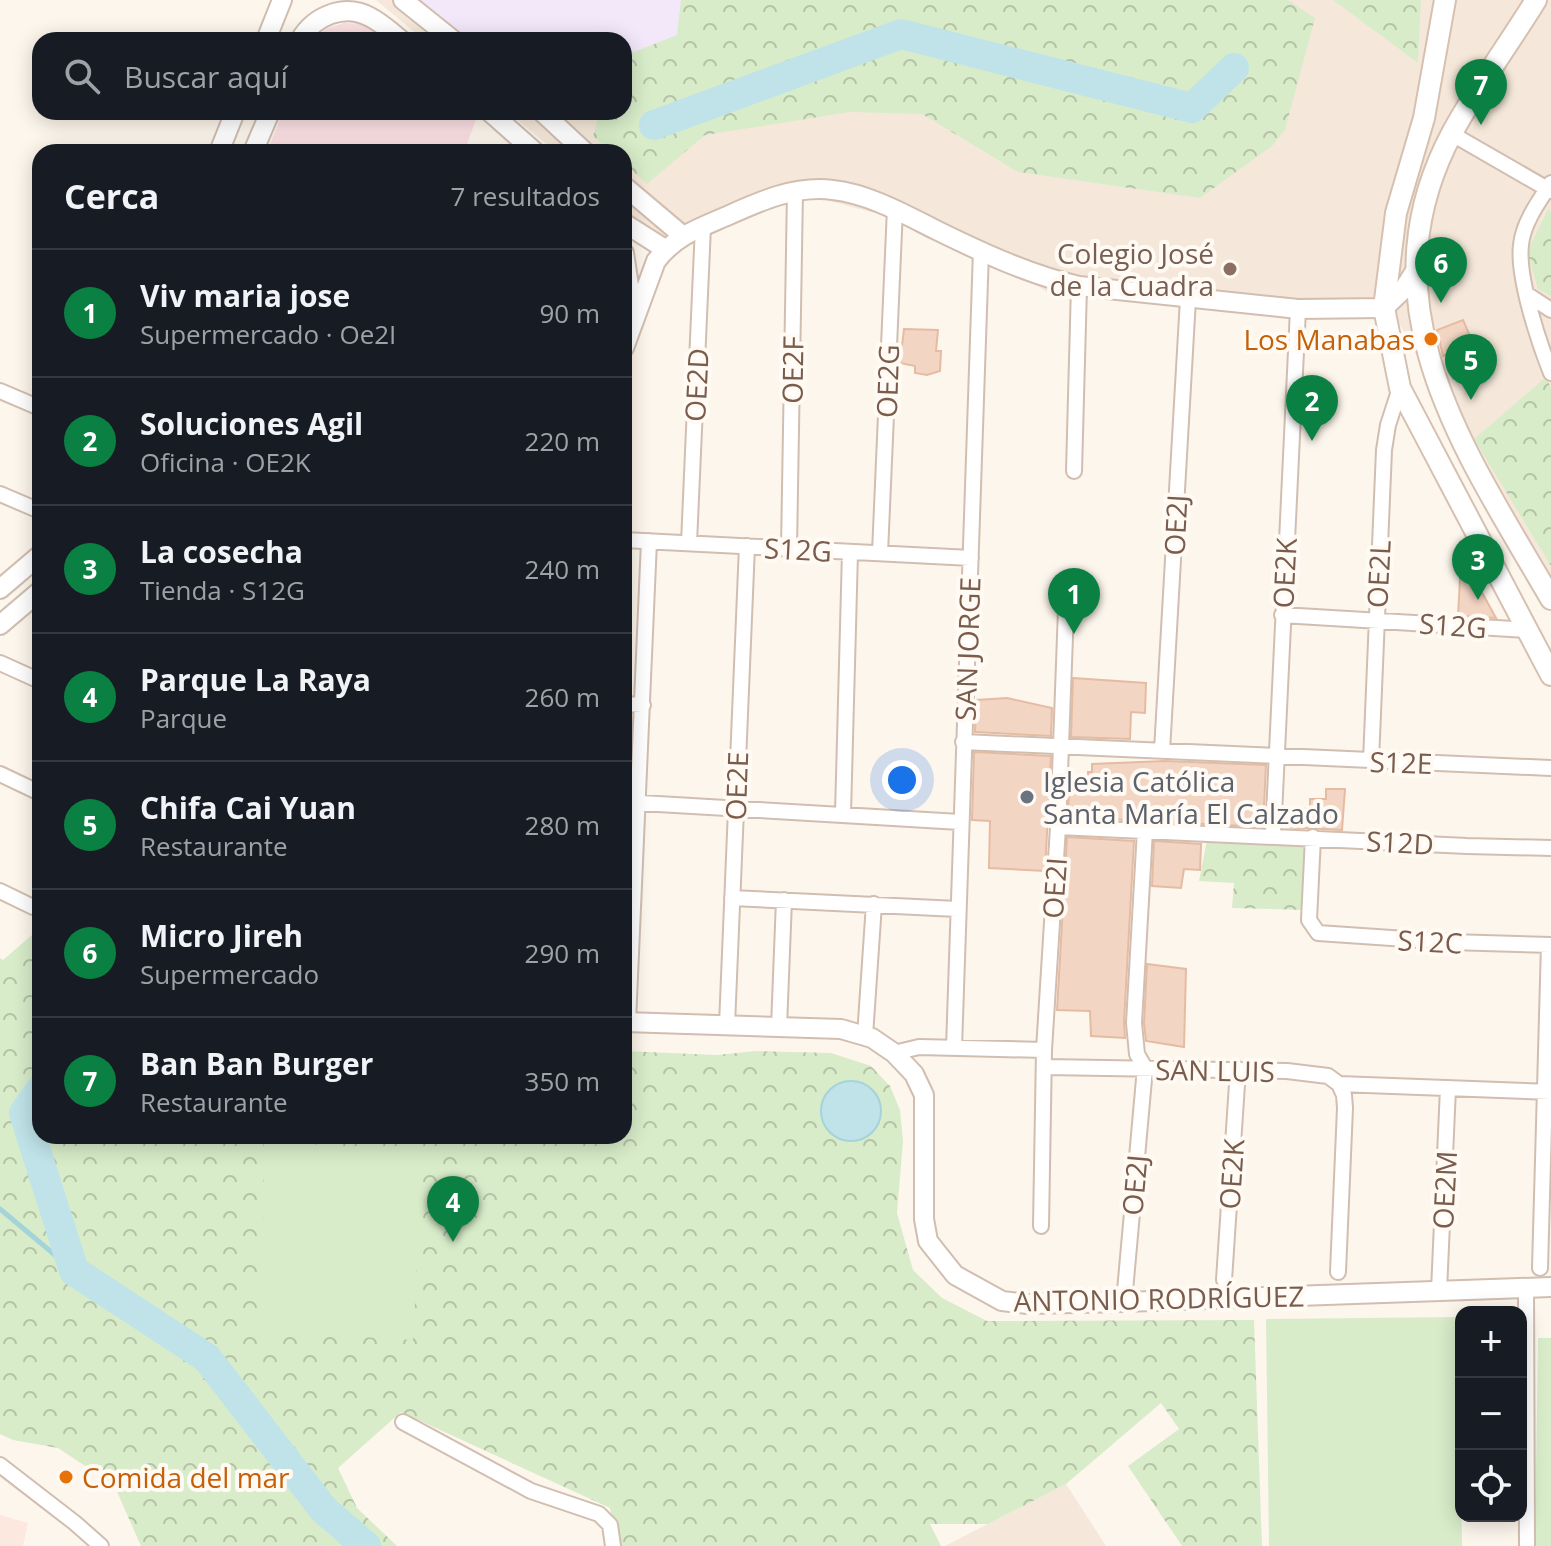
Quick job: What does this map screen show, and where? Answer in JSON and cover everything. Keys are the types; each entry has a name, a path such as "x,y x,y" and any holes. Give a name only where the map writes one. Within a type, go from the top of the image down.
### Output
{"main road":[{"path":"1445,0 1424,118 1396,213 1384,308 1400,388 1551,675"},
{"path":"1536,0 1452,134 1426,204 1415,271 1424,345 1460,441 1551,599"}],"street":[{"path":"403,0 443,32"},
{"path":"269,32 282,2"},
{"path":"305,32 318,20 348,6 390,32"},
{"path":"222,144 232,120"},
{"path":"256,144 267,120"},
{"path":"499,120 526,144"},
{"path":"551,120 576,144"},
{"path":"1452,134 1550,187 1525,228 1521,264 1535,331 1551,373"},
{"path":"632,326 656,261 665,249 682,235 769,197 795,191 833,190 895,208 981,251 1049,278 1079,286 1298,309 1384,308 1403,290 1415,271"},
{"name":"OE2F","path":"789,549 795,191"},
{"path":"632,193 682,235"},
{"name":"OE2G","path":"880,553 895,208"},
{"name":"OE2D","path":"689,543 703,226"},
{"path":"632,228 665,249"},
{"name":"SAN JORGE","path":"954,1048 981,251"},
{"path":"1074,471 1079,286"},
{"path":"1528,295 1551,310"},
{"name":"OE2J","path":"1162,751 1188,299"},
{"name":"OE2K","path":"1273,836 1298,309"},
{"name":"OE2L","path":"1371,761 1384,450 1400,388"},
{"path":"0,391 32,405"},
{"path":"0,494 32,508"},
{"name":"S12G","path":"632,540 971,558"},
{"path":"649,541 643,705 632,802 960,822"},
{"name":"OE2E","path":"727,1025 747,546"},
{"path":"843,814 850,552"},
{"path":"0,589 32,562"},
{"name":"OE2I","path":"1044,1050 1062,746 1067,582"},
{"path":"0,625 32,598"},
{"name":"S12G","path":"1282,615 1528,630"},
{"path":"0,663 32,677"},
{"path":"632,704 643,705"},
{"name":"S12E","path":"963,742 1551,768"},
{"path":"0,774 32,789"},
{"name":"S12D","path":"1058,827 1551,848"},
{"path":"1145,830 1134,1023 1137,1054 1145,1068"},
{"name":"S12C","path":"1313,837 1309,912 1311,927 1325,935 1550,945"},
{"path":"0,891 32,907"},
{"path":"732,898 957,909"},
{"path":"779,1027 784,900"},
{"path":"865,1036 874,904"},
{"path":"1540,1268 1550,945"},
{"name":"ANTONIO RODRÍGUEZ","path":"632,1022 841,1029 865,1036 894,1053 914,1074 924,1095 924,1219 928,1241 944,1263 970,1285 1002,1301 1028,1304 1124,1302 1551,1287"},
{"path":"894,1053 919,1047 1044,1050 1041,1226"},
{"name":"SAN LUIS","path":"1045,1067 1238,1069 1316,1073 1328,1076 1339,1084 1547,1092"},
{"name":"OE2J","path":"1124,1302 1145,1068"},
{"name":"OE2K","path":"1224,1280 1238,1069"},
{"path":"1338,1272 1345,1108 1339,1084"},
{"name":"OE2M","path":"1439,1291 1448,1088"},
{"path":"1526,1288 1527,1546"},
{"path":"403,1422 531,1491 599,1514 610,1525 613,1546"},
{"path":"0,1465 101,1546"}],"shaded area":[{"path":"376,0 1551,0 1551,604 1393,312 1049,293 955,235 804,194 657,238 632,217 632,144 546,144 518,120 632,120 632,32 414,32"},
{"path":"420,0 681,0 677,35 632,53 632,32 461,32"},
{"path":"344,23 363,24 377,32 322,32"},
{"path":"280,120 476,120 467,144 270,144"},
{"path":"1066,1484 1106,1546 945,1546"},
{"path":"0,1515 28,1523 23,1546 0,1546"}],"green space":[{"path":"681,0 1288,0 1315,18 1285,130 1272,146 1200,198 1018,172 922,114 850,112 705,135 647,184 632,170 632,144 602,144 593,136 598,120 632,120 632,53 677,35"},
{"path":"1333,0 1421,0 1418,63"},
{"path":"1548,209 1551,211 1551,296 1538,289 1527,252"},
{"path":"1546,377 1551,388 1551,566 1474,439"},
{"path":"1207,840 1308,845 1305,910 1232,908 1234,883 1199,881"},
{"path":"32,935 32,1144 632,1144 632,1051 717,1055 756,1051 831,1053 871,1066 890,1086 900,1110 903,1141 897,1213 913,1270 942,1298 987,1321 1254,1320 1262,1546 1182,1546 1128,1466 1179,1429 1161,1403 1066,1484 988,1524 930,1524 941,1546 618,1546 610,1508 401,1412 338,1468 357,1508 397,1546 141,1546 114,1485 58,1448 13,1440 0,1434 0,958 3,960"},
{"path":"264,1144 423,1150 413,1340 262,1331"},
{"path":"1455,1317 1455,1522 1462,1522 1462,1546 1269,1546 1266,1319"},
{"path":"1538,1338 1551,1338 1551,1546 1535,1546"}],"water":[{"path":"851,1081 862,1083 872,1090 879,1100 879,1122 872,1132 862,1139 851,1141 840,1139 830,1132 823,1122 821,1111 823,1100 830,1090 840,1083"}],"building":[{"path":"1463,320 1473,343 1443,356 1437,330"},
{"path":"904,329 938,330 936,351 941,351 940,371 927,375 915,373 915,366 900,363"},
{"path":"1460,579 1475,580 1496,618 1458,616"},
{"path":"1073,678 1146,683 1145,713 1131,712 1130,739 1071,737"},
{"path":"1007,698 1052,708 1051,736 975,732 976,700"},
{"path":"974,752 1051,756 1045,871 989,868 990,821 972,820"},
{"path":"1165,761 1266,765 1263,827 1068,817 1069,791 1089,791 1088,772 1092,772 1092,764"},
{"path":"1326,789 1345,789 1342,830 1283,827 1284,808 1310,809 1310,799 1326,799"},
{"path":"1067,837 1134,841 1125,1038 1091,1036 1090,1011 1057,1010"},
{"path":"1154,841 1201,844 1200,870 1184,869 1181,888 1152,886"},
{"path":"1147,964 1186,969 1184,1047 1146,1041"}],"waterway":[{"path":"654,125 901,34 1192,108 1234,68"},
{"path":"32,1102 24,1113 32,1138"},
{"path":"34,1144 74,1271 207,1358 324,1510 366,1546"},
{"path":"0,1209 74,1271"}],"place":[{"name":"Ban Ban Burger","path":"1481,125"},
{"name":"Colegio José de la Cuadra","path":"1230,269"},
{"name":"Micro Jireh","path":"1441,303"},
{"name":"Los Manabas","path":"1431,339"},
{"name":"Chifa Cai Yuan","path":"1471,400"},
{"name":"Soluciones Agil","path":"1312,441"},
{"name":"La cosecha","path":"1478,600"},
{"name":"Viv maria jose","path":"1074,634"},
{"name":"Iglesia Católica Santa María El Calzado","path":"1027,797"},
{"name":"Parque La Raya","path":"453,1242"},
{"name":"Comida del mar","path":"66,1477"}]}
